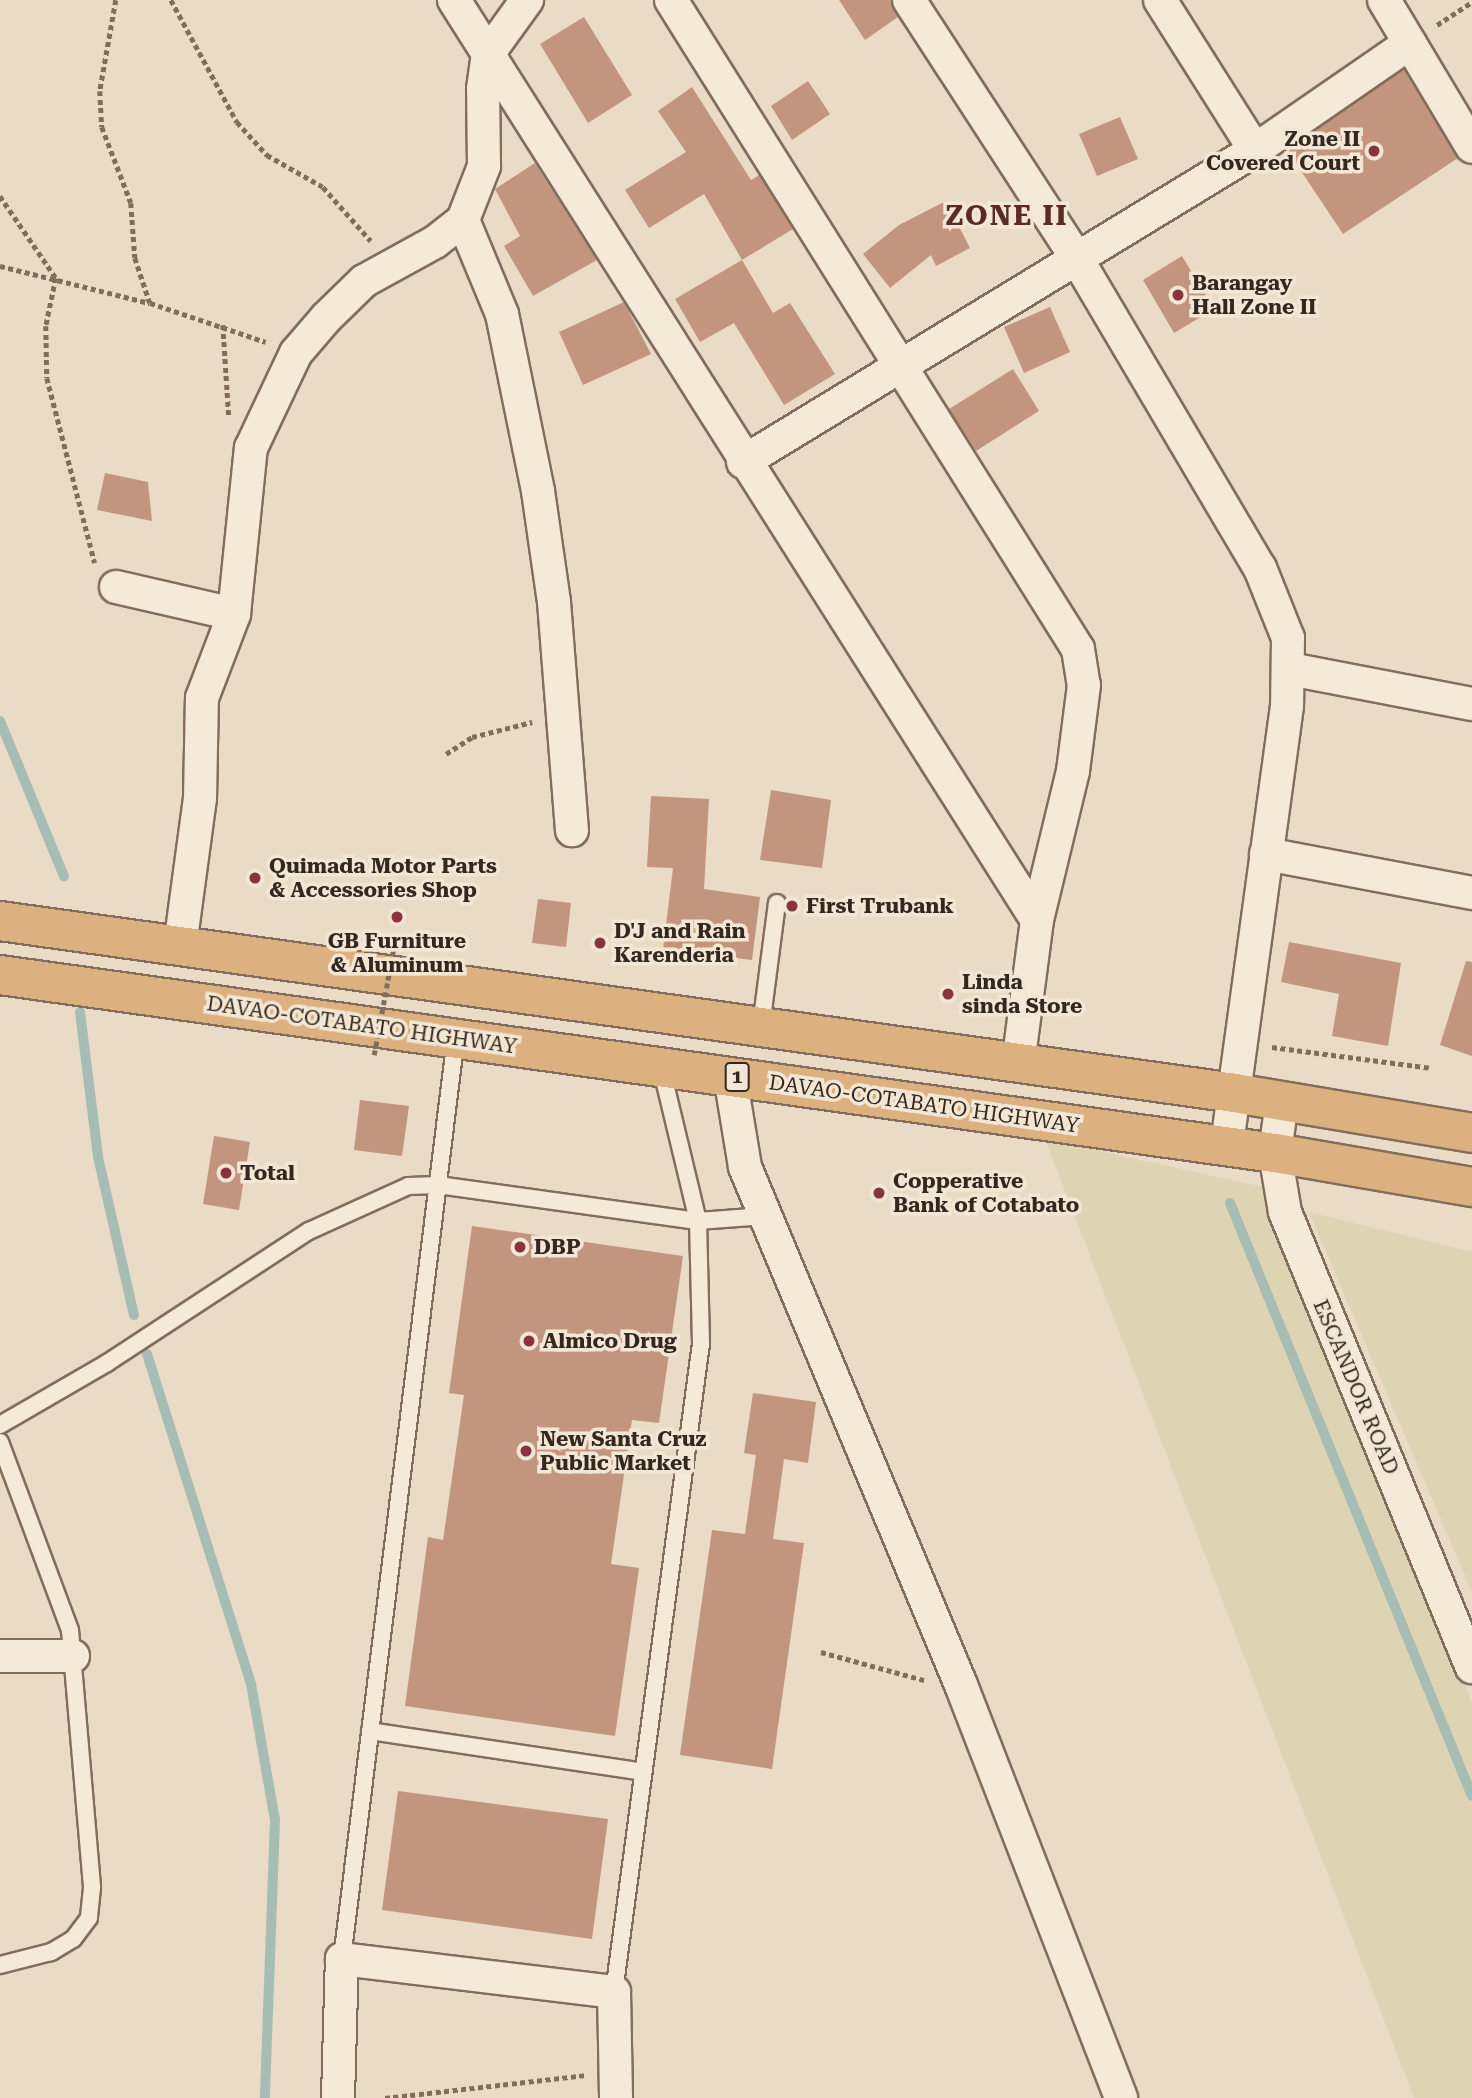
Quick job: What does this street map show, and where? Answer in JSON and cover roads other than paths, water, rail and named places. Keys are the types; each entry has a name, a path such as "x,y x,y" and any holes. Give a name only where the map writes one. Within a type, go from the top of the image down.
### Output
{"highway":[{"path":"0,921 1234,1093 1472,1133"},
{"name":"DAVAO-COTABATO HIGHWAY","path":"0,975 1227,1146 1472,1187"},
{"path":"456,1037 463,985"},
{"path":"660,1065 667,1013"}],"street":[{"path":"454,0 743,462 1037,920"},
{"path":"180,946 200,799 202,698 234,614 251,449 296,353 364,281 390,263 435,242 463,220 484,166 483,89 488,54 527,0"},
{"path":"671,0 903,365 1078,649 1084,685 1073,771 1037,920 1018,1065"},
{"path":"909,0 1077,259 1259,568 1288,638 1290,669 1227,1146"},
{"path":"1160,0 1255,150"},
{"path":"1384,0 1472,147"},
{"path":"743,462 1255,150 1410,43"},
{"path":"463,220 502,314 519,390 554,602 572,830"},
{"path":"116,587 234,614"},
{"path":"1290,669 1472,704"},
{"path":"1266,854 1472,893"},
{"path":"730,1076 736,1135 765,1216 961,1685 1121,2098"},
{"name":"ESCANDOR ROAD","path":"1282,1101 1275,1153 1292,1230 1472,1667"},
{"path":"0,1657 73,1656"},
{"path":"338,2098 342,1959 614,1992 615,2086"}],"lane":[{"path":"761,1026 778,903"},
{"path":"342,1959 456,1037"},
{"path":"614,1992 701,1343 698,1221 660,1065"},
{"path":"0,1425 340,1213 408,1186 438,1185 698,1221 765,1216"},
{"path":"0,1442 64,1605 73,1656 93,1888 89,1918 73,1939 51,1952 0,1965"},
{"path":"370,1731 643,1772"}],"waterway":[{"path":"0,721 64,876"},
{"path":"80,1012 98,1157 134,1315"},
{"path":"1230,1203 1472,1796"},
{"path":"147,1354 251,1684 275,1820 265,2098"}],"place":[{"name":"Zone II Covered Court","path":"1374,151"},
{"name":"Barangay Hall Zone II","path":"1178,295"},
{"name":"Quimada Motor Parts & Accessories Shop","path":"255,878"},
{"name":"First Trubank","path":"792,906"},
{"name":"GB Furniture & Aluminum","path":"397,917"},
{"name":"D'J and Rain Karenderia","path":"600,943"},
{"name":"Linda sinda Store","path":"948,994"},
{"name":"Total","path":"226,1173"},
{"name":"Copperative Bank of Cotabato","path":"879,1193"},
{"name":"DBP","path":"520,1247"},
{"name":"Almico Drug","path":"529,1341"},
{"name":"New Santa Cruz Public Market","path":"526,1451"}],"district":[{"name":"ZONE II","path":"1007,216"}]}
